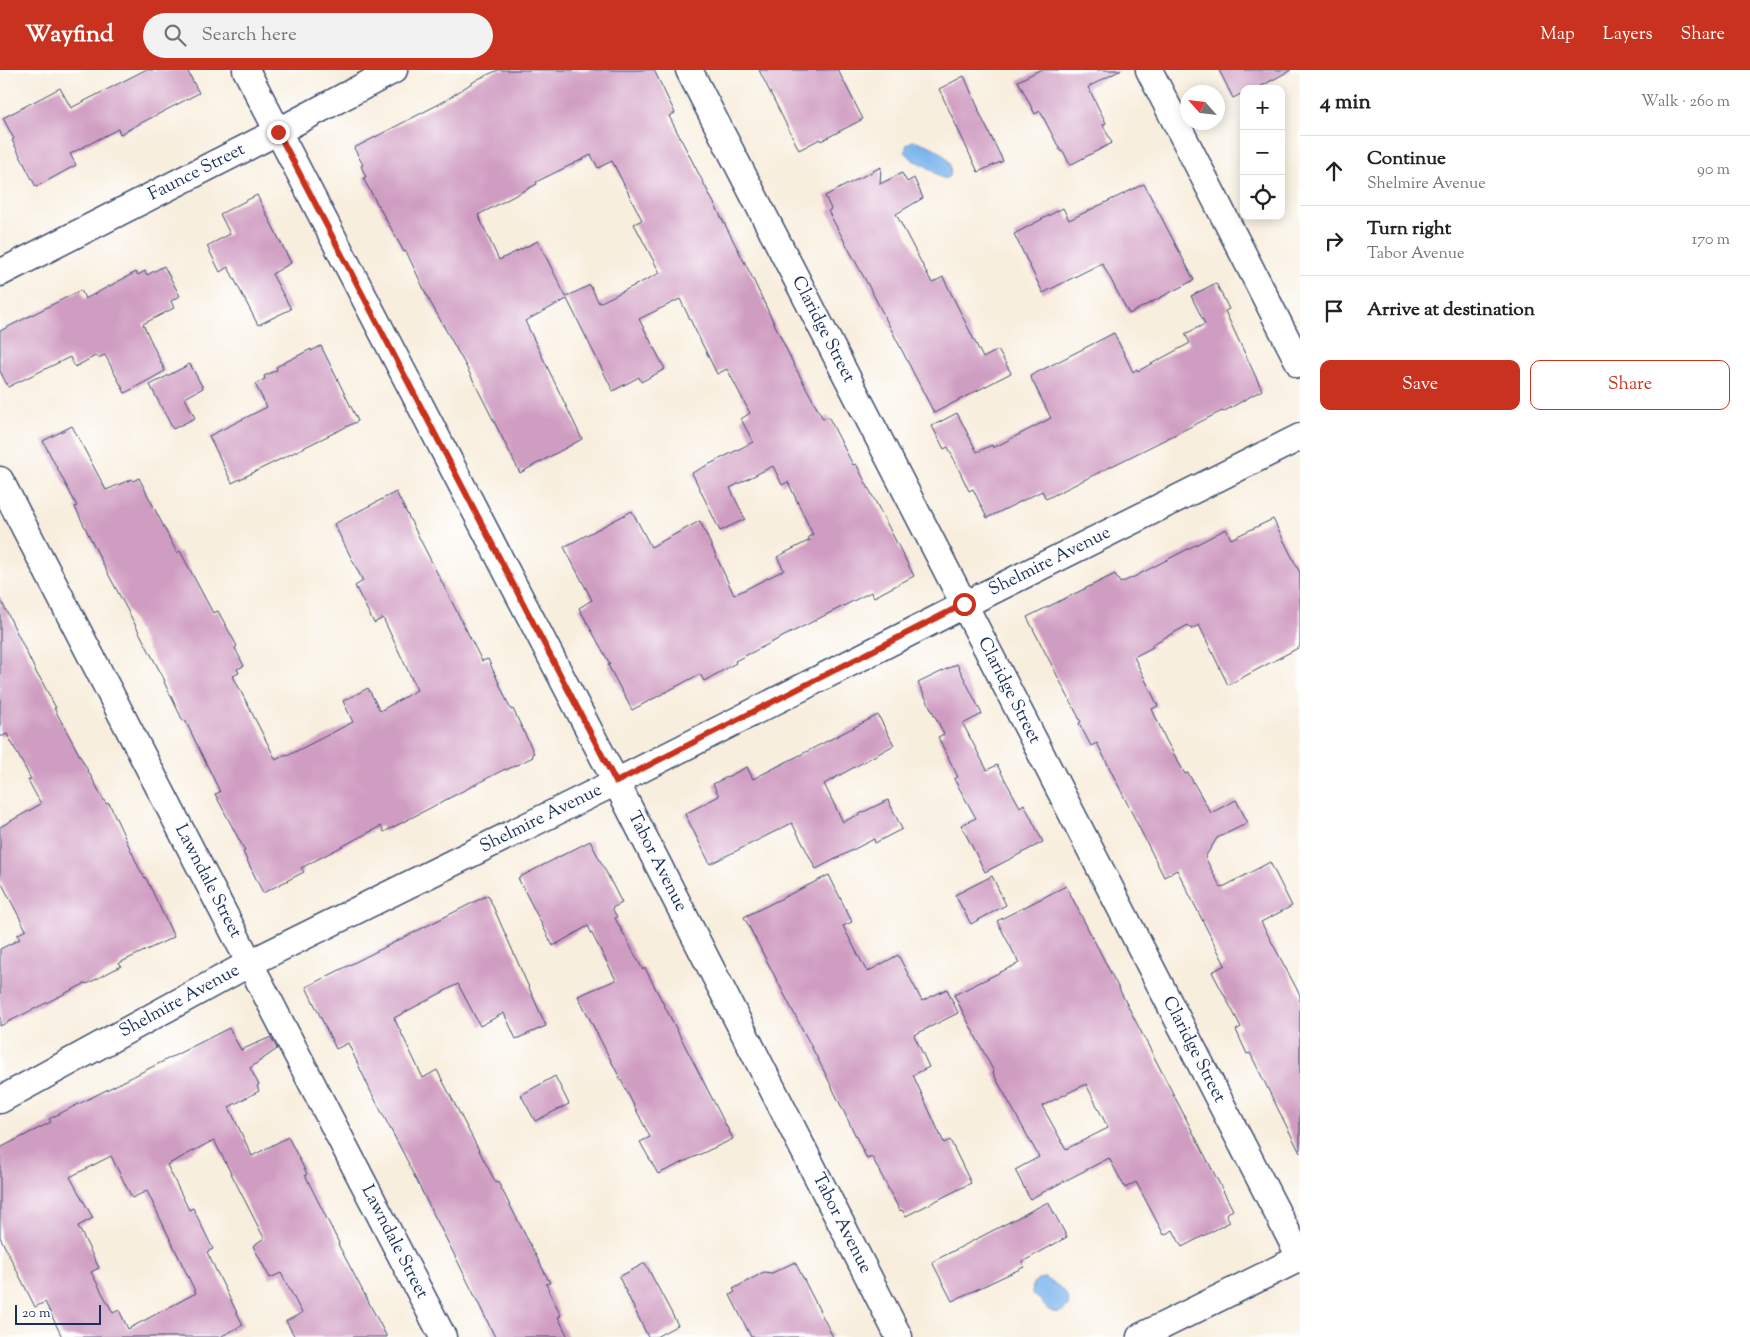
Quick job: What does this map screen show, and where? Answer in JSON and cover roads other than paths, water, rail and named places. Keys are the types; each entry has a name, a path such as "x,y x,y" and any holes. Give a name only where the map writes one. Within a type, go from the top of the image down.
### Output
{"street":[{"name":"Tabor Avenue","path":"246,70 616,782 899,1337"},
{"name":"Faunce Street","path":"0,273 278,132 394,70"},
{"name":"Claridge Street","path":"689,70 1300,1257"},
{"path":"1149,70 1300,365"},
{"name":"Shelmire Avenue","path":"0,1100 250,963 616,782 964,604 1300,437"},
{"name":"Lawndale Street","path":"0,480 444,1337"},
{"path":"1140,1337 1300,1257"}],"water":[{"path":"913,141 933,147 944,156 950,168 950,175 947,178 942,178 926,166 913,160 905,152 907,144"},
{"path":"1045,1278 1060,1288 1067,1296 1069,1303 1063,1311 1056,1313 1047,1309 1032,1293 1033,1283"}]}
